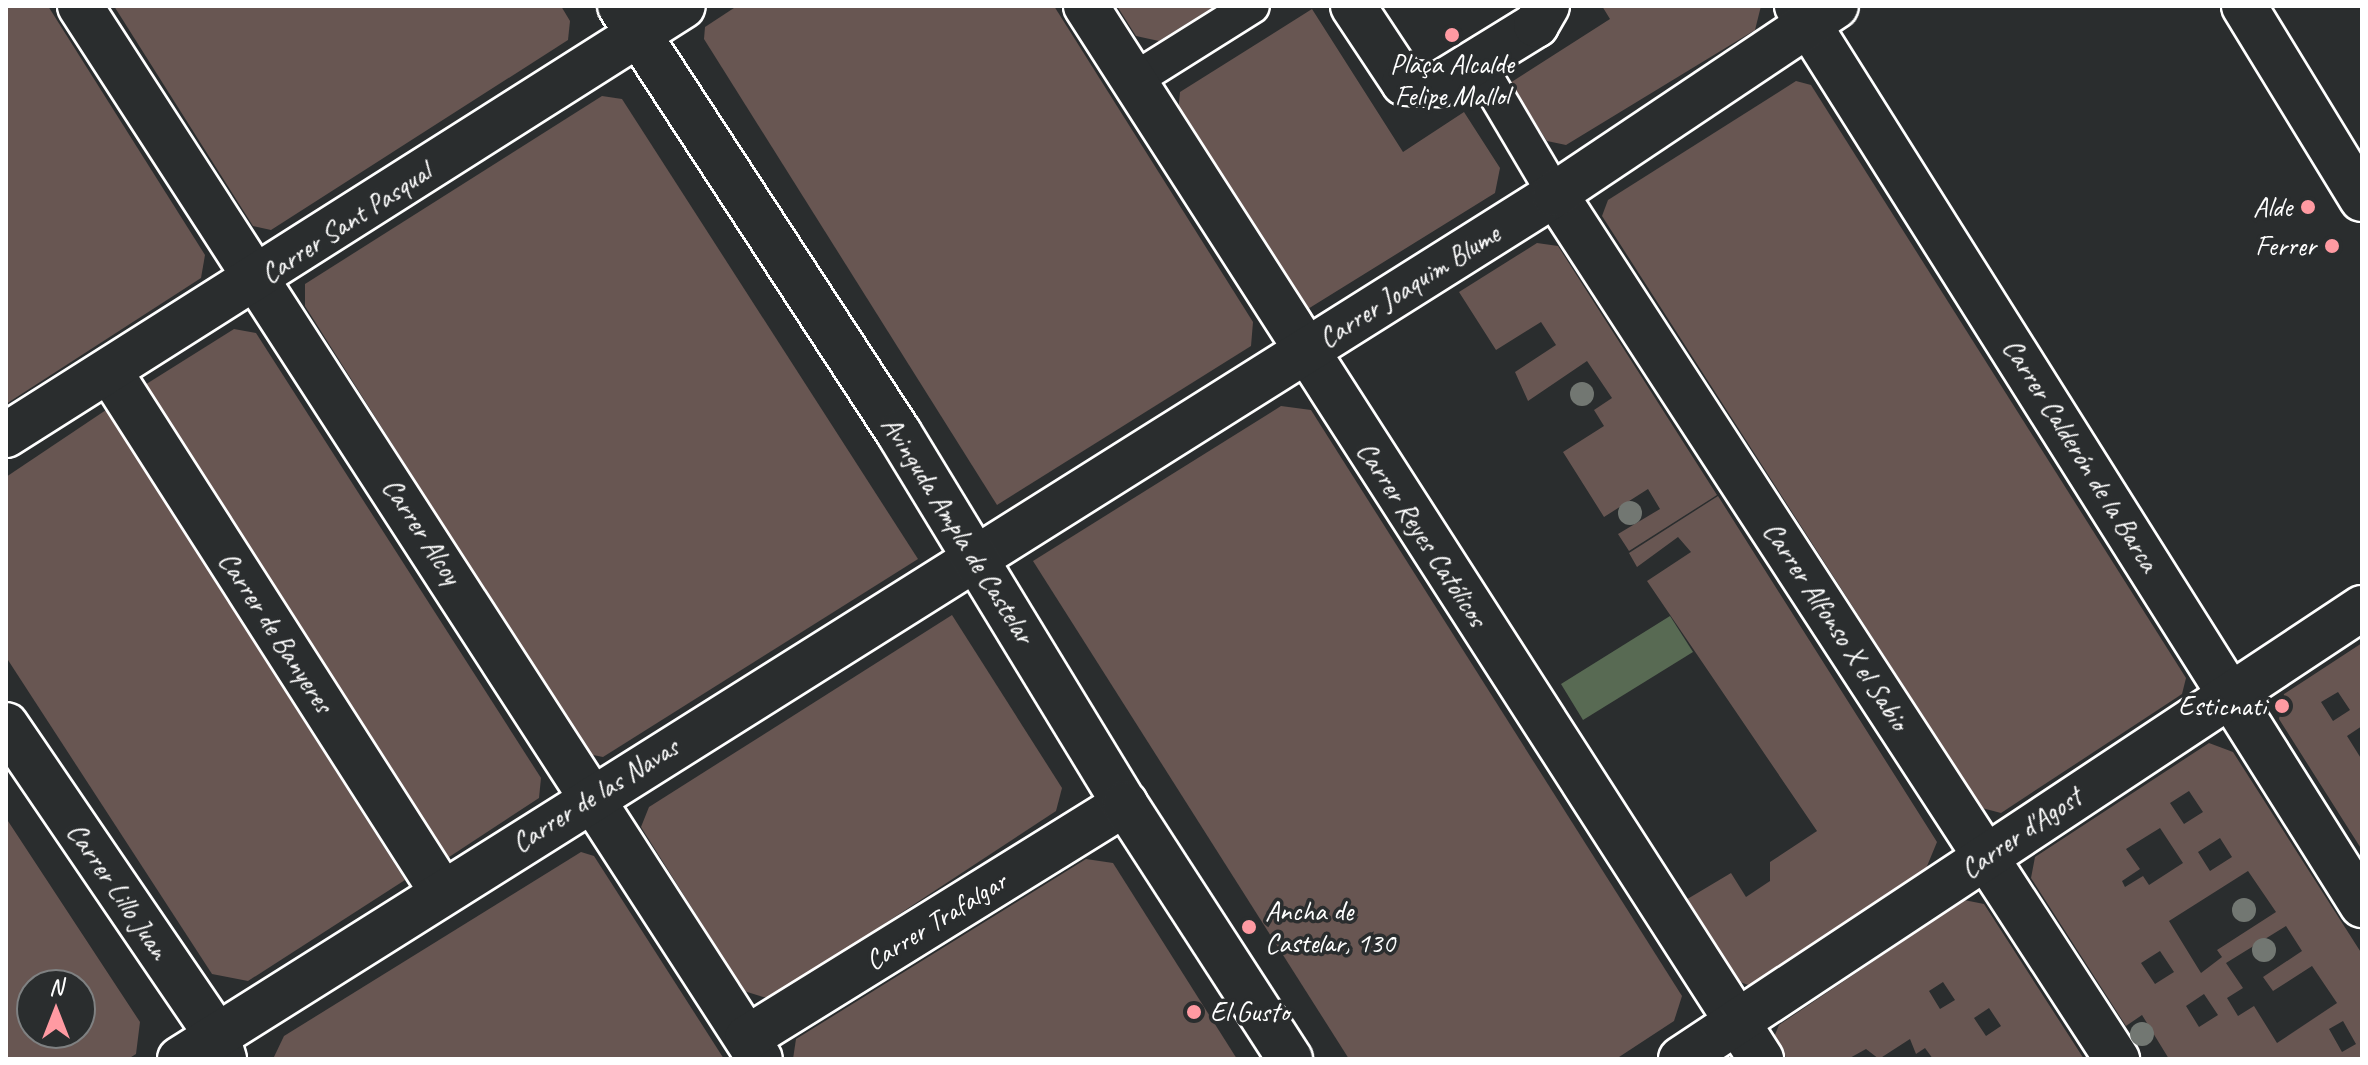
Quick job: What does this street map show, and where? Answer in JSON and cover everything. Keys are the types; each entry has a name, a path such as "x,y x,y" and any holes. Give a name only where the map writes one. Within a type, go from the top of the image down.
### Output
{"street":[{"name":"Carrer Alcoy","path":"80,6 594,795 753,1048"},
{"name":"Carrer Sant Pasqual","path":"6,435 257,279 630,21 683,6"},
{"name":"Carrer Reyes Católicos","path":"1086,6 1304,351 1761,1059"},
{"path":"1134,80 1252,6"},
{"path":"1353,6 1404,83 1440,84 1478,64 1536,25 1547,6"},
{"path":"2244,6 2362,199"},
{"name":"Carrer Joaquim Blume","path":"977,560 1555,194 1814,12"},
{"name":"Carrer Calderón de la Barca","path":"1814,12 2362,905"},
{"name":"Avinguda Ampla de Castelar","path":"630,21 977,560 1125,804 1290,1059"},
{"path":"1478,64 1555,194"},
{"name":"Carrer Alfonso X el Sabio","path":"1555,194 2117,1059"},
{"name":"Carrer de Banyeres","path":"110,372 442,892"},
{"name":"Carrer de las Navas","path":"180,1059 221,1048 442,892 977,560"},
{"name":"Carrer d'Agost","path":"1681,1059 2362,608"},
{"name":"Carrer Lillo Juan","path":"6,725 221,1048"},
{"name":"Carrer Trafalgar","path":"753,1048 1125,804"}],"green space":[{"path":"1670,616 1693,652 1583,720 1561,684"}],"building":[{"path":"6,6 48,6 205,255 201,278 6,404"},
{"path":"114,6 561,6 570,21 568,40 271,230 253,226"},
{"path":"737,6 1054,6 1253,322 1251,346 997,505 704,39 705,27"},
{"path":"1117,6 1215,6 1159,41 1136,36"},
{"path":"1602,6 1761,6 1755,30 1566,145 1547,141 1510,83 1610,19"},
{"path":"1312,9 1403,152 1464,112 1500,168 1495,193 1303,312 1178,113 1180,92"},
{"path":"1796,81 1811,85 2186,678 2182,694 2001,813 1982,808 1602,216 1608,200"},
{"path":"602,96 622,99 918,559 603,757 588,754 305,306 305,284"},
{"path":"1537,243 1558,246 1717,495 1629,551 1618,534 1660,509 1648,489 1604,517 1563,452 1604,426 1594,410 1612,398 1587,361 1528,401 1515,372 1556,345 1541,322 1496,350 1459,292"},
{"path":"234,329 256,333 541,778 539,798 440,863 140,388"},
{"path":"1281,406 1311,410 1682,996 1674,1021 1616,1059 1349,1059 1033,561"},
{"path":"106,410 405,880 248,981 212,974 6,657 6,477"},
{"path":"1718,496 1937,842 1925,871 1751,986 1724,976 1679,904 1731,873 1746,897 1770,881 1770,862 1817,831 1647,581 1691,552 1678,537 1637,567 1629,553"},
{"path":"952,615 1062,788 1056,811 770,999 744,991 641,827 649,807"},
{"path":"2362,643 2362,726 2347,736 2362,760 2362,850 2279,719 2284,694","holes":["2338,692 2350,710 2333,721 2321,702"]},
{"path":"2209,743 2233,752 2362,954 2362,1059 2169,1059 2142,1015 2126,1026 2031,878 2035,857","holes":["2189,791 2203,812 2184,824 2170,803","2160,828 2183,863 2149,885 2143,876 2125,887 2122,881 2140,869 2126,849","2220,838 2232,857 2210,871 2198,852","2248,871 2276,912 2217,950 2222,957 2201,973 2169,921","2286,926 2302,951 2263,977 2273,991 2312,966 2337,1003 2277,1043 2254,1006 2238,1016 2227,998 2243,988 2226,963","2160,951 2174,972 2155,984 2141,963","2204,994 2218,1015 2199,1027 2186,1006","2343,1021 2356,1044 2342,1052 2329,1029"]},
{"path":"6,818 140,1022 136,1054 128,1059 6,1059"},
{"path":"581,852 594,856 724,1059 273,1059 284,1036"},
{"path":"1086,859 1113,863 1237,1059 793,1059 796,1039"},
{"path":"1964,900 1984,904 2084,1059 1933,1059 1925,1048 1916,1054 1910,1039 1879,1059 1866,1049 1848,1059 1787,1059 1774,1037 1779,1025","holes":["1943,982 1955,1000 1940,1009 1929,991","1989,1008 2001,1026 1986,1036 1974,1018"]}],"place":[{"name":"Plaça Alcalde Felipe Mallol","path":"1452,35"},
{"name":"Alde","path":"2308,207"},
{"name":"Ferrer","path":"2332,246"},
{"name":"Esticnati","path":"2282,706"},
{"name":"Ancha de Castelar, 130","path":"1249,927"},
{"name":"El Gusto","path":"1194,1012"}]}
